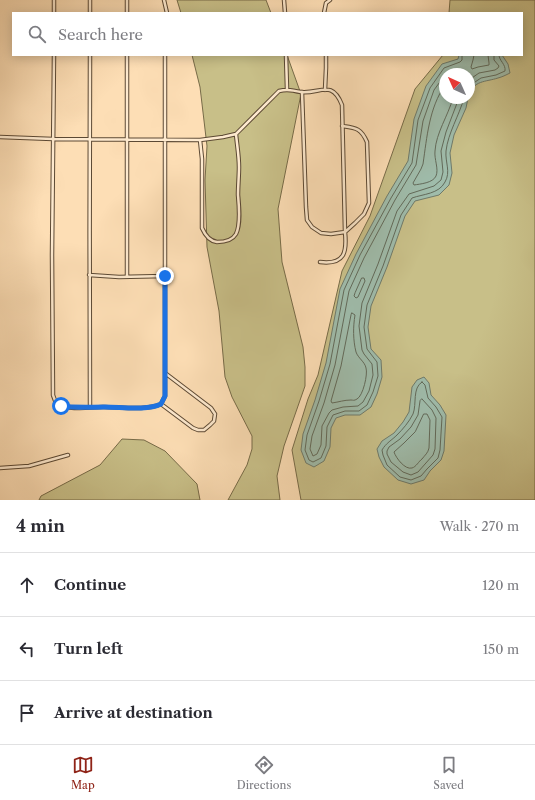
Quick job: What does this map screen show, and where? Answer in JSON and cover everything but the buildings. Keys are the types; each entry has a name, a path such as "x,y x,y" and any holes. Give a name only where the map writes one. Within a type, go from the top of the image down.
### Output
{"lane":[{"path":"54,0 54,12"},
{"path":"90,0 90,12"},
{"path":"127,0 127,12"},
{"path":"164,0 167,12"},
{"path":"284,0 285,12"},
{"path":"324,12 326,3 330,0"},
{"path":"54,56 52,232 53,395 56,403 61,406 74,408 156,407 161,404 165,396 165,56"},
{"path":"90,56 90,407"},
{"path":"127,56 127,277"},
{"path":"286,56 287,89"},
{"path":"325,90 326,56"},
{"path":"0,137 165,140 200,140 224,137 236,134 279,90 287,89 302,92 330,90 339,97 342,105 346,243 344,252 340,259 330,263 320,262"},
{"path":"302,92 307,220 312,227 321,233 331,234 345,232 364,214 369,203 367,142 364,134 359,129 342,126"},
{"path":"200,140 202,159 202,228 205,235 213,242 222,242 230,240 236,234 238,225 239,167 236,134"},
{"path":"90,275 127,277 165,276"},
{"path":"161,404 193,428 198,430 204,430 214,421 215,414 211,408 165,373"},
{"path":"0,468 29,466 68,455"}],"shaded area":[{"path":"177,0 266,0 271,12 181,12"},
{"path":"450,0 535,0 535,500 301,500 292,450 308,399 318,375 342,271 370,216 415,89 442,56 523,56 523,12 449,12"},
{"path":"192,56 287,56 301,94 278,209 282,262 303,347 305,386 284,446 277,476 280,500 228,500 247,465 252,449 252,436 232,397 225,377 219,311 207,247 205,180 207,146 200,87"},
{"path":"122,439 144,440 165,451 197,484 200,500 39,500 41,496 100,465"}],"water":[{"path":"459,56 503,56 508,64 510,73 501,77 480,82 475,86 475,68 439,68 442,64 458,59"},
{"path":"439,68 439,104 467,104 454,135 450,153 452,173 449,185 439,195 415,201 405,216 371,306 368,327 371,349 381,360 382,377 377,394 371,407 360,415 345,415 336,418 331,428 330,447 324,461 314,467 306,463 301,450 303,434 326,363 340,289 356,254 387,196 408,161 414,119 426,86"},
{"path":"424,377 429,383 431,395 446,415 444,451 441,460 430,471 424,480 411,484 398,480 384,467 377,449 382,441 394,433 403,422 409,412 412,387 417,380"}],"route":[{"path":"61,406 74,408 142,408 156,407 161,404 165,396 165,276"}]}
